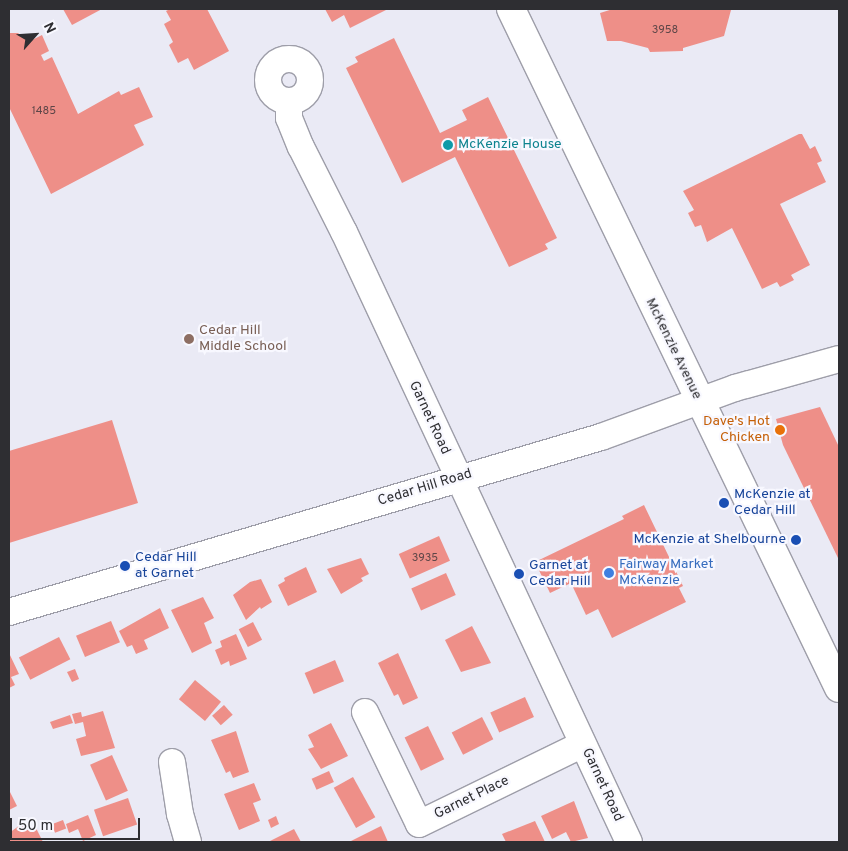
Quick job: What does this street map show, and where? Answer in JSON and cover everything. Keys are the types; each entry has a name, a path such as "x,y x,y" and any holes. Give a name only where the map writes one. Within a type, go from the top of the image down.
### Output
{"main road":[{"name":"McKenzie Avenue","path":"511,9 699,402 839,688"}],"street":[{"name":"Garnet Road","path":"289,101 288,118 392,335 457,479 629,842"},
{"name":"Cedar Hill Road","path":"9,612 601,436 735,388 839,359"},
{"name":"Garnet Place","path":"364,712 418,824 583,744"},
{"path":"172,762 180,814 188,842"}],"building":[{"path":"63,9 102,9 72,25"},
{"path":"170,9 207,9 229,51 194,70 188,58 178,63 169,45 173,42 164,24 171,20 166,11"},
{"path":"325,9 388,9 350,28 344,15 332,22"},
{"path":"613,9 731,10 724,36 683,48 683,51 650,52 648,48 621,41 607,41 600,13"},
{"path":"9,33 18,33 28,42 42,35 49,51 41,55 44,61 52,57 78,114 119,91 121,95 139,87 153,117 134,125 144,145 51,194 9,107"},
{"name":"McKenzie House","path":"394,38 440,133 467,120 462,110 488,97 557,238 545,244 548,249 509,267 455,157 402,183 346,68 358,62 355,57"},
{"path":"802,134 810,149 815,146 822,161 817,163 826,182 780,204 810,265 791,275 794,280 780,287 777,282 762,289 732,228 707,242 701,225 695,227 688,213 694,210 683,191"},
{"path":"820,407 839,447 839,560 783,445 776,419"},
{"path":"112,420 138,503 9,543 9,451"},
{"name":"Fairway Market McKenzie","path":"644,505 683,586 679,588 686,602 612,638 598,609 586,615 571,583 550,593 535,562 624,519 622,516"},
{"path":"439,536 450,561 410,579 399,554"},
{"path":"361,558 369,574 361,578 363,581 341,594 327,569"},
{"path":"306,567 317,592 288,606 278,585 285,581 284,578"},
{"path":"446,573 456,595 421,610 411,588"},
{"path":"261,579 272,602 261,609 260,607 246,620 233,595 250,582"},
{"path":"203,597 214,618 204,623 212,643 192,653 171,610"},
{"path":"160,608 169,628 144,640 148,649 136,654 132,645 127,647 119,631"},
{"path":"111,621 120,642 85,657 76,636"},
{"path":"253,622 262,640 248,647 239,629"},
{"path":"472,626 491,663 461,672 445,640"},
{"path":"236,634 247,659 230,666 229,661 221,665 215,650 222,647 220,641"},
{"path":"59,637 70,659 30,680 19,657"},
{"path":"9,653 19,674 11,677 15,685 9,688"},
{"path":"398,653 418,698 403,705 398,694 394,696 378,663"},
{"path":"335,660 344,681 314,694 305,673"},
{"path":"75,669 79,679 72,682 67,672"},
{"path":"195,680 221,702 205,721 179,699"},
{"path":"525,697 534,717 499,733 490,712"},
{"path":"224,705 233,715 221,725 212,716"},
{"path":"103,711 115,748 81,756 76,739 86,736 83,722 75,724 72,714 81,712 82,717"},
{"path":"70,715 73,723 53,729 50,722"},
{"path":"482,717 493,739 463,755 452,732"},
{"path":"331,723 348,756 321,769 308,749 314,747 308,735"},
{"path":"428,726 444,759 421,771 405,737"},
{"path":"236,731 249,772 233,778 230,771 226,773 211,740"},
{"path":"112,755 128,791 106,800 90,765"},
{"path":"329,771 334,782 317,790 312,779"},
{"path":"353,777 375,817 356,828 334,788"},
{"path":"254,783 261,800 253,803 260,821 239,830 224,794"},
{"path":"9,790 17,806 9,810"},
{"path":"128,798 137,824 103,836 94,810"},
{"path":"574,801 588,838 571,842 566,832 552,839 541,816"},
{"path":"88,815 96,835 83,841 78,829 69,833 66,824"},
{"path":"276,816 279,824 271,828 268,820"},
{"path":"63,820 66,828 55,833 52,824"},
{"path":"535,821 545,842 506,842 502,834"},
{"path":"23,823 27,830 35,826 43,842 9,842 9,833"},
{"path":"381,826 388,842 349,842"},
{"path":"294,829 301,842 268,842"}],"place":[{"name":"McKenzie House","path":"448,145"},
{"name":"Cedar Hill Middle School","path":"189,339"},
{"name":"Dave's Hot Chicken","path":"780,430"},
{"name":"McKenzie at Cedar Hill","path":"724,503"},
{"name":"McKenzie at Shelbourne","path":"796,540"},
{"name":"Cedar Hill at Garnet","path":"125,566"},
{"name":"Fairway Market McKenzie","path":"609,573"},
{"name":"Garnet at Cedar Hill","path":"519,574"}]}
